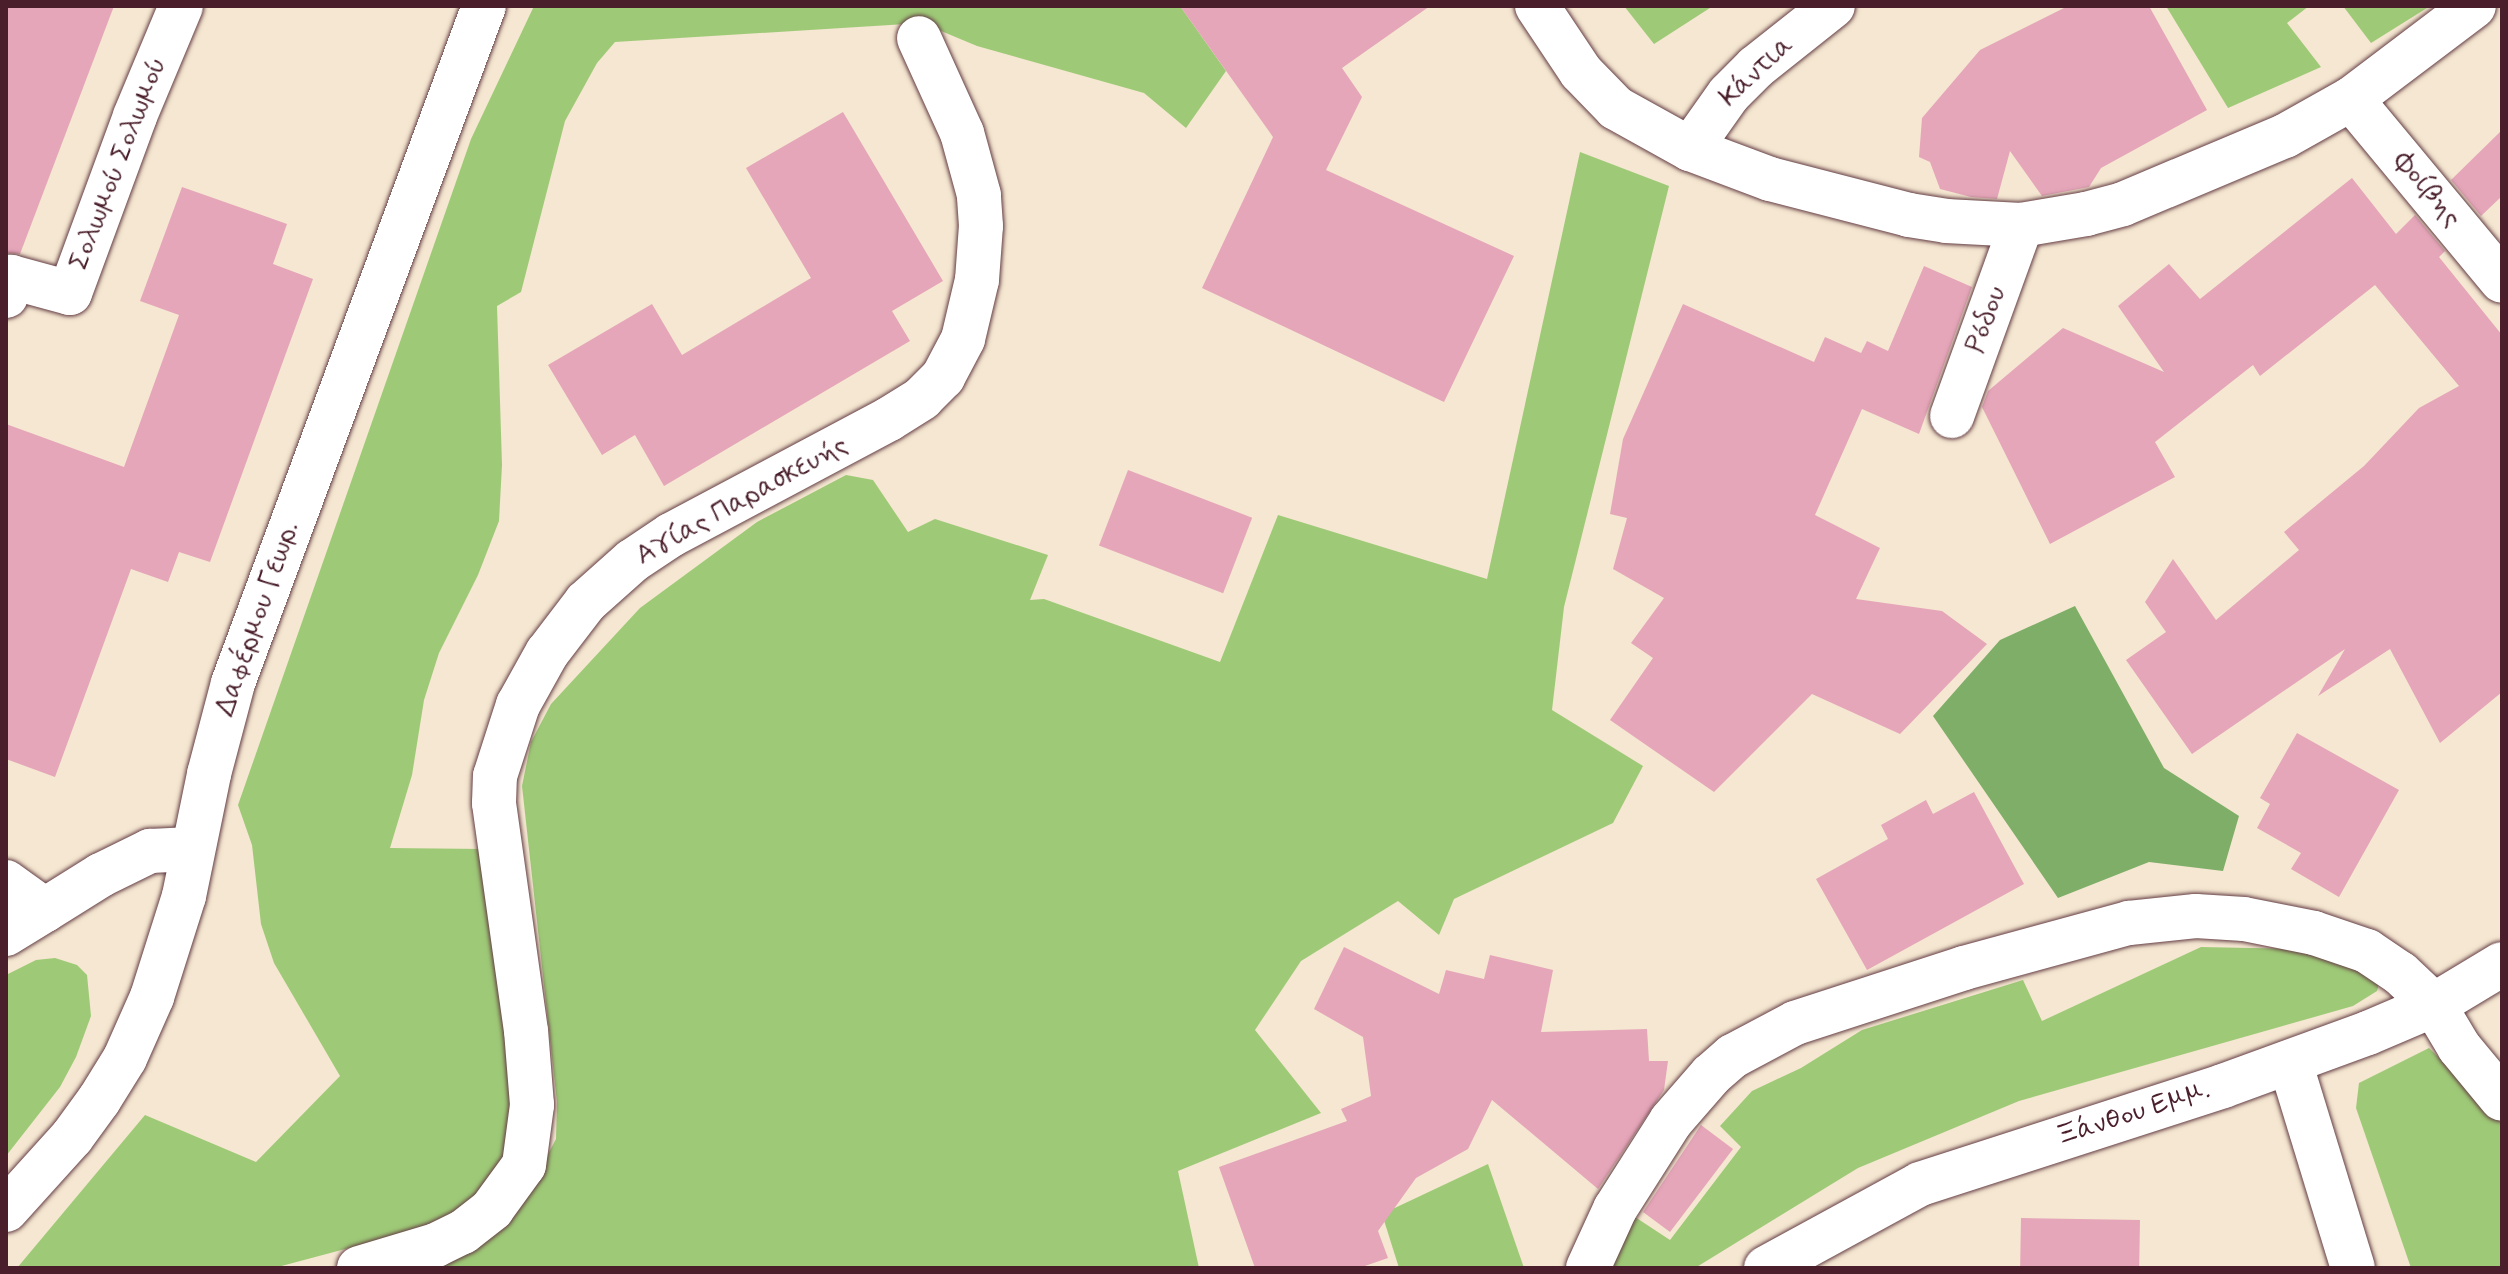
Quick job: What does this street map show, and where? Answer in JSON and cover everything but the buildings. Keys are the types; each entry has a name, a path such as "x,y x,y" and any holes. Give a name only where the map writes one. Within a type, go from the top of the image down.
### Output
{"street":[{"name":"Σολωμού Σολωμού","path":"8,283 70,293 135,116 181,6"},
{"name":"Δαφέρμου Γεωρ.","path":"6,1210 72,1137 125,1058 166,956 184,896 192,849 233,683 484,6"},
{"path":"1537,6 1581,72 1616,108 1690,149 1770,179 1909,215 1946,221 2021,225 2123,204 2285,136 2351,99 2474,6"},
{"name":"Κάντια","path":"1690,149 1708,120 1747,76 1833,6"},
{"name":"Αγίας Παρασκευής","path":"359,1268 427,1248 463,1232 492,1209 524,1165 531,1127 529,1076 494,803 495,776 518,705 547,653 586,602 632,561 671,535 889,419 922,398 943,377 963,339 977,280 979,195 962,133 919,38"},
{"name":"Φοίβης","path":"2351,99 2502,281"},
{"name":"Ρόδου","path":"1952,416 2021,225"},
{"path":"6,934 101,875 150,851 192,849"},
{"path":"6,882 45,910"},
{"path":"1588,1268 1615,1209 1671,1121 1711,1075 1733,1056 1795,1023 1964,968 2129,923 2196,916 2244,919 2314,933 2367,951 2400,973 2434,1005 2459,1047 2502,1099"},
{"name":"Ξάνθου Εμμ.","path":"1766,1268 1920,1184 2290,1062 2434,1005 2502,964"},
{"path":"2290,1062 2353,1268"}],"green space":[{"path":"534,6 1180,6 1226,71 1186,128 1144,93 977,46 922,23 615,42 597,63 565,121 521,292 497,306 502,465 499,521 478,575 439,653 424,700 412,775 390,848 483,849 516,1120 495,1179 450,1221 274,1268 17,1268 145,1115 256,1162 340,1076 274,963 261,924 252,845 238,805 471,139"},
{"path":"1624,6 1713,6 1654,44"},
{"path":"2166,6 2309,6 2287,23 2321,67 2228,108"},
{"path":"2343,6 2425,6 2427,8 2371,43"},
{"path":"1580,152 1669,186 1564,607 1552,710 1643,766 1613,823 1454,899 1439,935 1398,901 1301,961 1255,1030 1321,1113 1178,1171 1199,1268 414,1268 538,1173 556,1139 557,1102 522,786 531,742 551,704 640,608 757,522 846,475 873,480 908,532 935,519 1048,555 1030,600 1044,599 1220,662 1278,515 1487,579"},
{"path":"2075,606 2164,768 2239,816 2223,871 2149,862 2058,898 1933,716 2000,640"},
{"path":"2201,947 2300,949 2353,960 2380,980 2377,991 2353,1006 2019,1101 1858,1168 1695,1268 1609,1268 1635,1217 1670,1240 1741,1147 1720,1126 1752,1091 1801,1068 1862,1030 2023,980 2042,1021"},
{"path":"55,958 77,965 87,975 91,1016 76,1057 60,1087 6,1156 6,975 36,960"},
{"path":"2429,1048 2502,1120 2502,1268 2411,1268 2356,1108 2359,1083"},
{"path":"1488,1164 1524,1268 1399,1268 1382,1214"}]}
